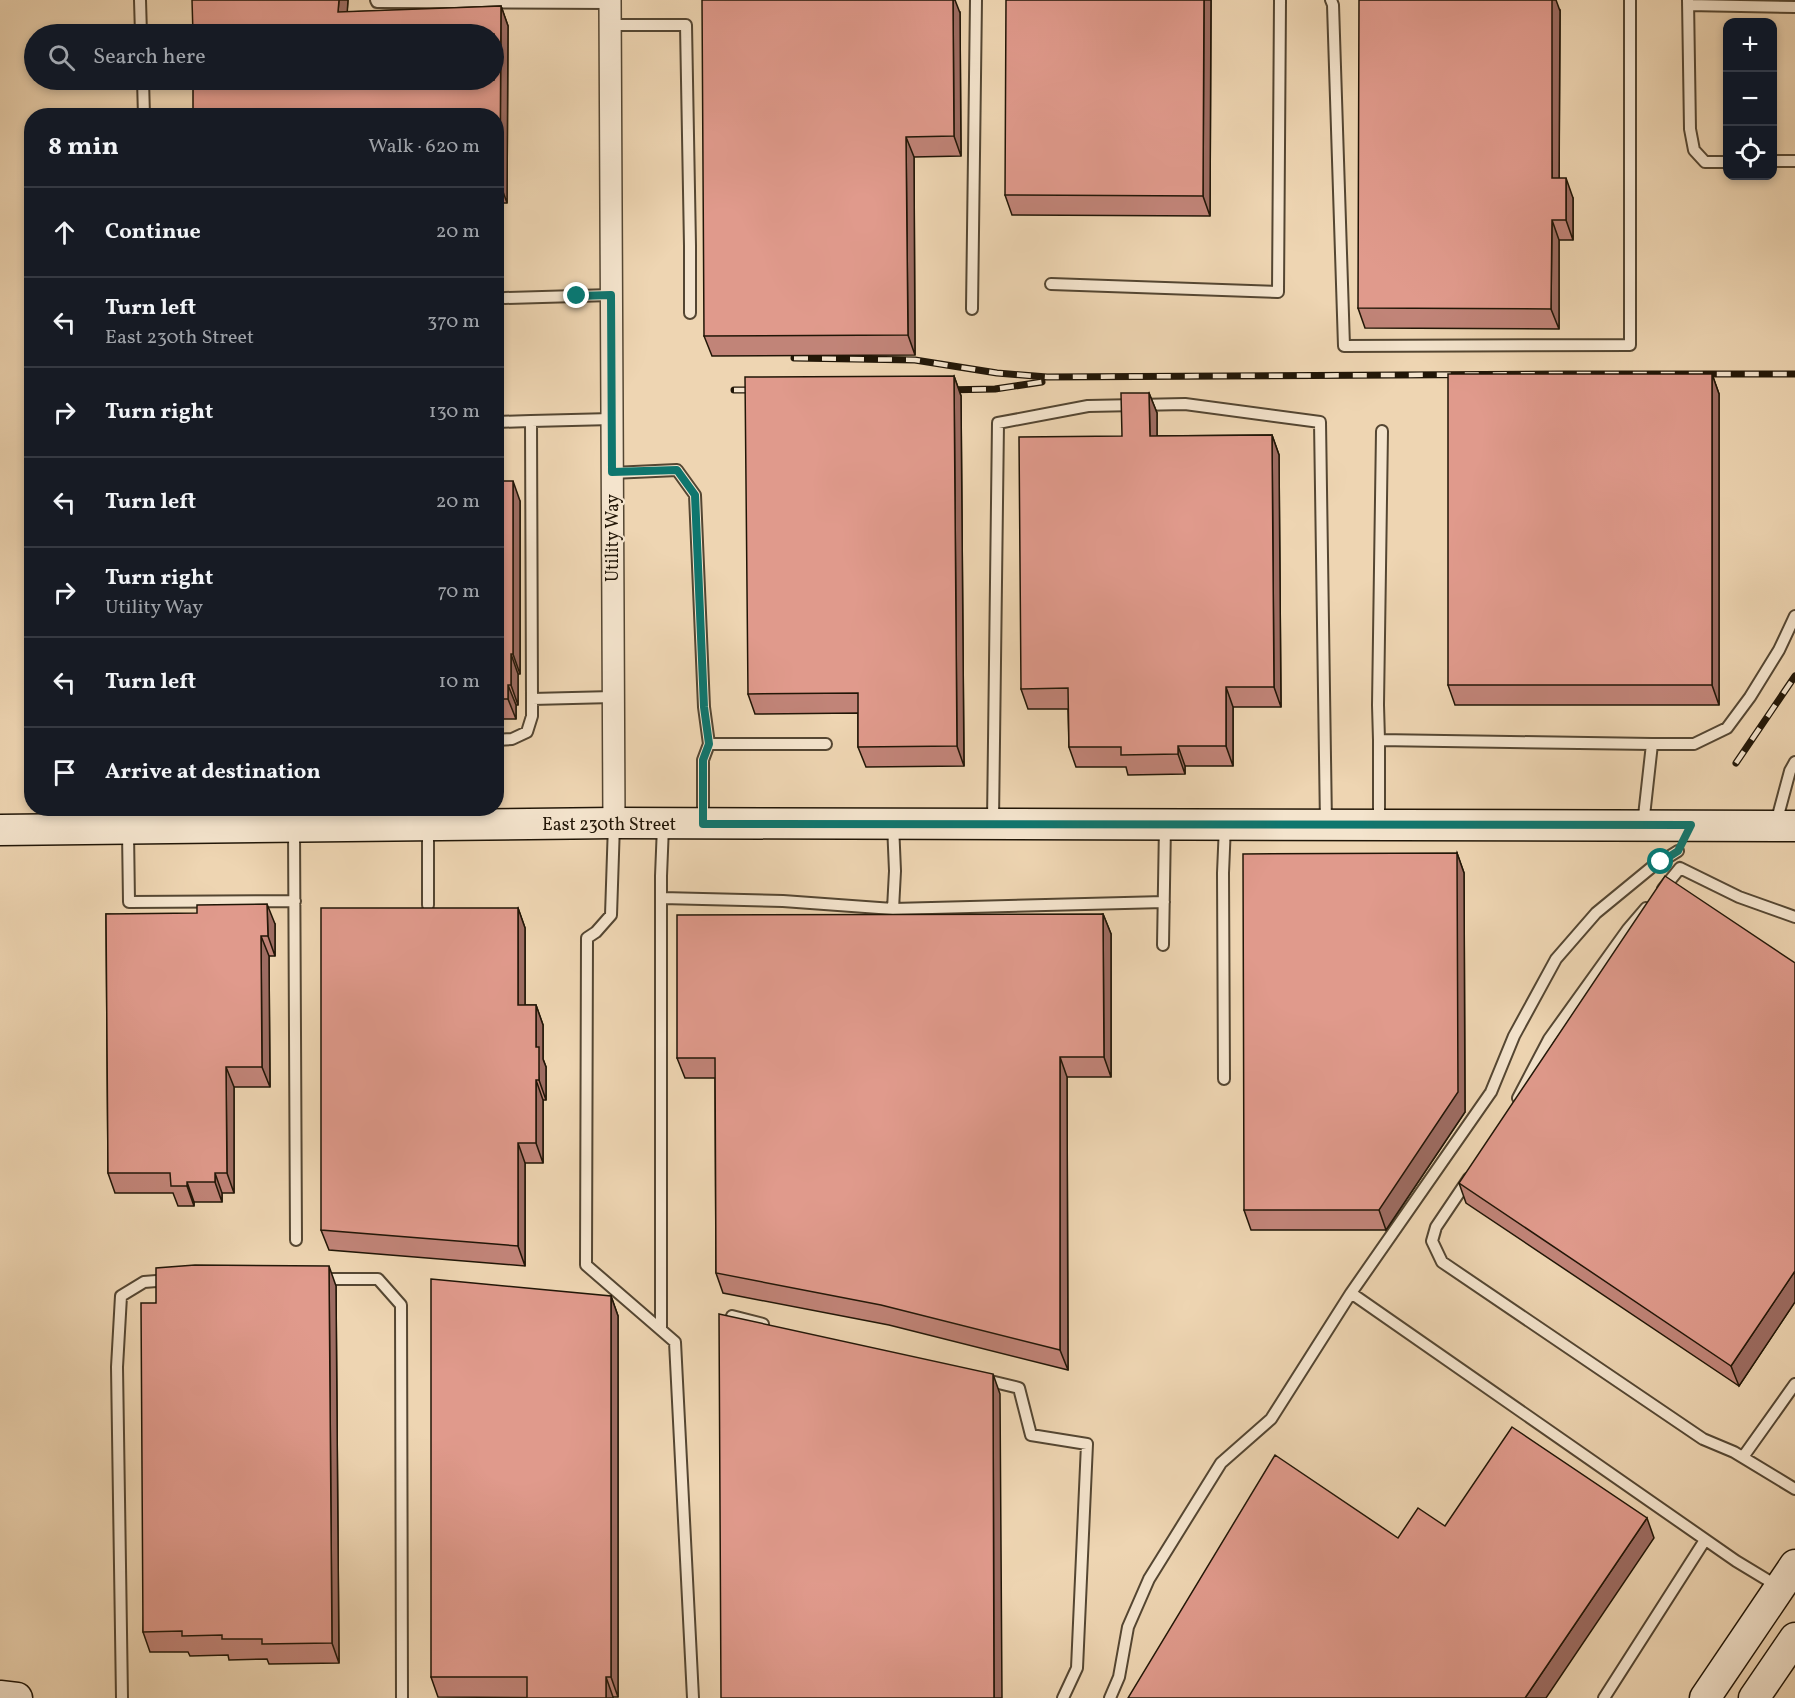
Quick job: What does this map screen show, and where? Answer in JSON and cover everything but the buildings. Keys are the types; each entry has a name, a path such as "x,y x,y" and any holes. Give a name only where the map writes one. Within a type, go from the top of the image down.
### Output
{"street":[{"name":"Utility Way","path":"610,2 614,824"},
{"name":"East 230th Street","path":"0,830 135,825 309,824 1643,825 1685,838 1785,826"},
{"path":"1705,1698 1787,1576"},
{"path":"1754,1698 1795,1638"},
{"path":"0,1696 17,1698"}],"lane":[{"path":"140,0 141,24"},
{"path":"376,0 376,2 610,2"},
{"path":"972,309 976,0"},
{"path":"1051,284 1278,292 1280,0"},
{"path":"1331,0 1344,346 1630,345 1630,0"},
{"path":"1723,162 1705,162 1694,150 1690,129 1688,3 1795,7"},
{"path":"610,25 686,25 690,313"},
{"path":"143,90 144,108"},
{"path":"1777,161 1795,161"},
{"path":"505,298 611,295"},
{"path":"993,824 998,423 1088,406 1185,404 1320,422 1326,825"},
{"path":"504,422 612,419"},
{"path":"504,740 512,739 527,732 532,717 531,421"},
{"path":"1379,825 1378,705 1382,431"},
{"path":"612,472 677,470 695,495 704,707 709,744 703,760 703,824"},
{"path":"1379,740 1694,744 1727,728 1750,697 1779,650 1795,616"},
{"path":"532,699 613,697"},
{"path":"709,744 826,744"},
{"path":"1643,825 1652,744"},
{"path":"1785,826 1790,771 1795,762"},
{"path":"296,1240 295,901 309,824"},
{"path":"614,824 611,915 596,932 587,938 586,1265 675,1342 693,1698"},
{"path":"661,1329 663,824"},
{"path":"893,824 895,871 893,909"},
{"path":"135,825 129,902 295,901"},
{"path":"428,825 428,905"},
{"path":"1163,945 1165,825"},
{"path":"1224,1079 1223,873 1225,825"},
{"path":"1510,1112 1548,1039 1628,929 1680,868 1685,838"},
{"path":"1110,1698 1119,1677 1128,1626 1149,1579 1221,1462 1270,1419 1351,1293 1491,1092 1514,1036 1556,959 1596,913 1685,838"},
{"path":"1680,868 1739,897 1795,917"},
{"path":"662,898 783,901 893,909 1164,902"},
{"path":"1475,1167 1436,1227 1432,1241 1442,1262 1703,1439 1743,1457 1795,1489"},
{"path":"307,1278 378,1279 400,1305 402,1698"},
{"path":"122,1698 117,1366 121,1296 144,1282 179,1280"},
{"path":"1351,1293 1706,1540 1787,1576"},
{"path":"732,1316 778,1328"},
{"path":"973,1377 1019,1388 1031,1435 1087,1444 1077,1668 1062,1698"},
{"path":"1743,1457 1795,1384"},
{"path":"1604,1698 1706,1540"}],"railway":[{"path":"794,358 915,360 997,373 1047,377 1795,374"},
{"path":"944,390 995,389 1042,382"},
{"path":"734,390 761,390"},
{"path":"1736,763 1795,676"}],"route":[{"path":"577,296 611,295 612,472 677,470 695,495 704,707 709,744 703,760 703,824 1691,825 1678,851 1661,862"}]}
